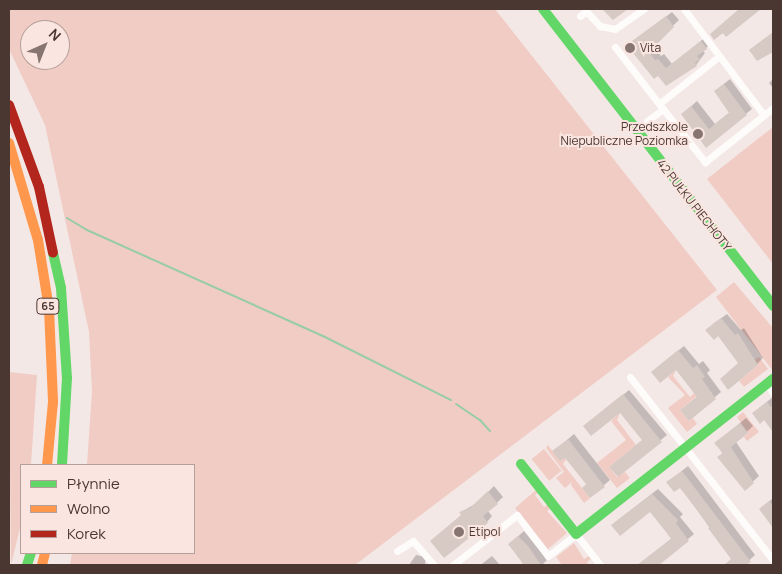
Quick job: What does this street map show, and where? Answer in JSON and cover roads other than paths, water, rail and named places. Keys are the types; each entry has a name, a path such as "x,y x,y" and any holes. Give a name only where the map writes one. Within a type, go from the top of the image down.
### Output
{"main road":[{"name":"42 PUŁKU PIECHOTY","path":"543,9 773,306"},
{"name":"65","path":"9,105 39,187 58,270 66,334 66,424 62,464"},
{"name":"65","path":"9,143 32,216 44,269 52,350 52,422 48,464"},
{"path":"521,464 576,534 685,448 771,385"},
{"path":"52,422 66,424"}],"street":[{"path":"584,12 596,23 609,30 623,26 644,9"},
{"path":"684,9 718,57 764,115"},
{"path":"615,47 705,162 773,108"},
{"path":"647,121 661,106 718,57"},
{"path":"630,377 773,560"},
{"path":"454,565 517,515 548,556 576,534 600,565"},
{"path":"397,552 413,541 434,565"}],"waterway":[{"path":"67,218 87,230 325,337 451,400"},
{"path":"456,404 480,420 490,431"}],"place":[{"name":"Vita","path":"630,48"},
{"name":"Przedszkole Niepubliczne Poziomka","path":"698,134"},
{"name":"Etipol","path":"459,532"}]}
